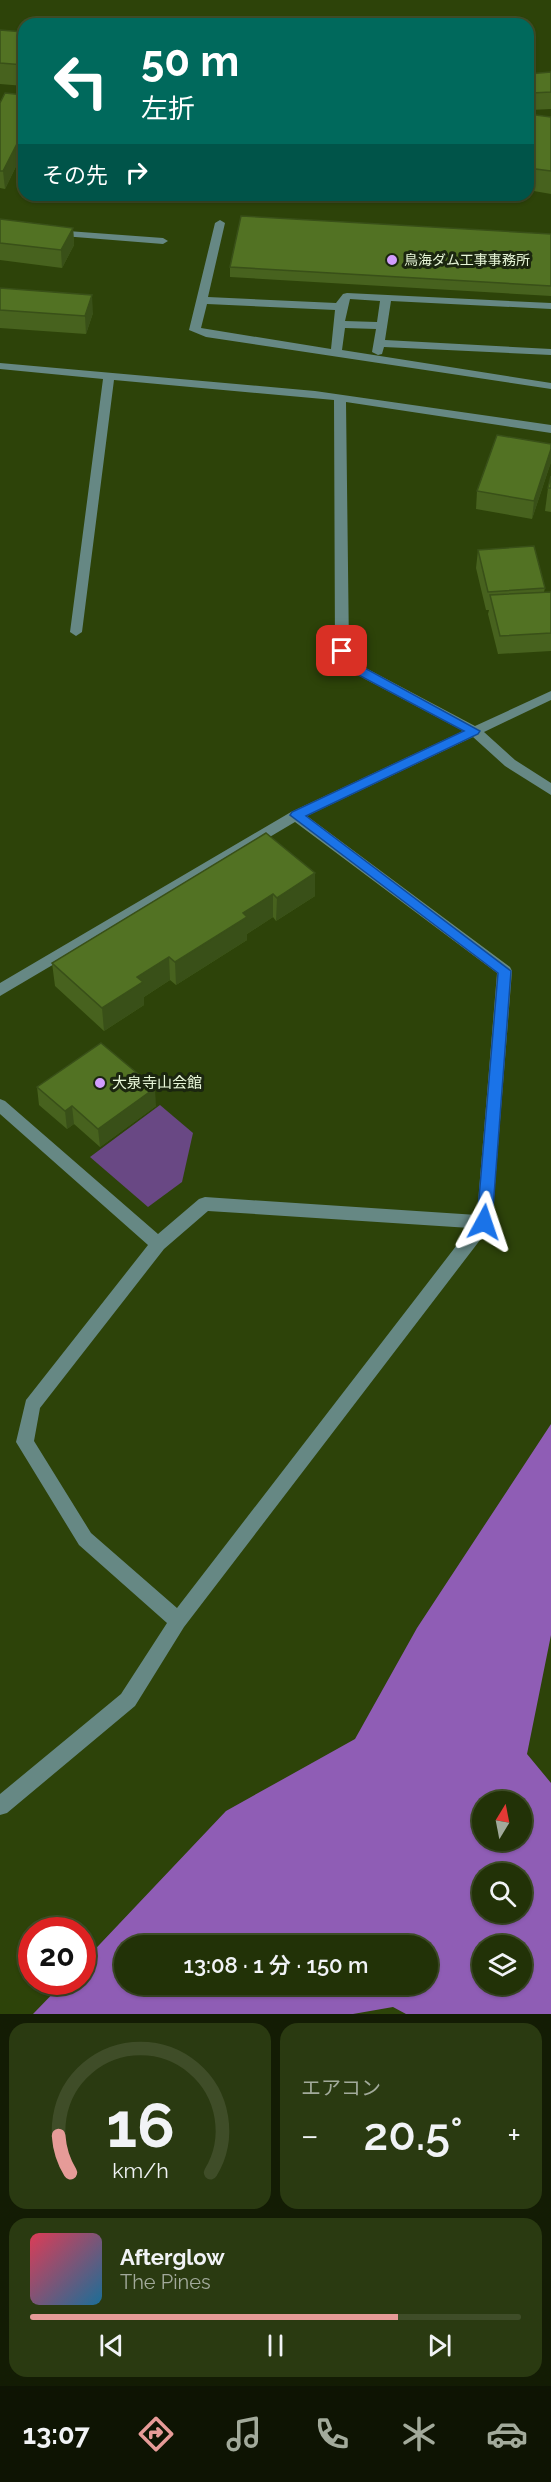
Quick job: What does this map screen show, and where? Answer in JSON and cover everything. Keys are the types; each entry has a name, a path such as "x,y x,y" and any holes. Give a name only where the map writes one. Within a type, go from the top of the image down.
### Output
{"street":[{"path":"220,224 195,330 206,334 551,386"},
{"path":"41,231 163,241"},
{"path":"336,352 341,307 347,296 551,306"},
{"path":"377,358 386,297"},
{"path":"203,300 341,307"},
{"path":"339,324 382,326"},
{"path":"379,342 551,352"},
{"path":"0,366 340,398 551,429"},
{"path":"76,632 109,376"},
{"path":"340,398 342,651 355,668 474,731 510,764 551,790"},
{"path":"0,990 296,815 551,695"},
{"path":"0,1806 128,1700 178,1621 484,1222 505,971 296,815"},
{"path":"0,1105 158,1244"},
{"path":"178,1621 85,1539 26,1442 32,1405 158,1244 205,1204 484,1222"}],"shaded area":[{"path":"160,1105 193,1133 182,1182 148,1207 90,1157"},
{"path":"551,1424 551,1635 527,1754 551,1783 551,2014 406,2014 393,2007 353,2014 33,2014 51,1995 96,1995 96,1948 226,1811 355,1739 417,1628"}],"building":[{"path":"0,30 18,32 18,64 0,63"},
{"path":"551,72 551,92 534,93 534,73"},
{"path":"5,93 18,94 18,142 3,171 0,171 0,103"},
{"path":"534,115 551,117 551,171 534,169"},
{"name":"鳥海ダム工事事務所","path":"241,216 551,234 551,286 230,267"},
{"path":"0,219 73,228 61,250 0,243"},
{"path":"0,288 92,295 85,316 0,310"},
{"path":"497,435 551,444 534,501 477,491"},
{"path":"534,546 545,588 488,592 478,550"},
{"path":"551,592 551,633 500,636 490,595"},
{"path":"266,833 315,873 277,898 273,894 243,913 247,917 175,962 169,957 137,977 143,982 102,1008 52,963"},
{"name":"大泉寺山会館","path":"101,1043 155,1088 98,1129 72,1106 65,1111 37,1087"}],"place":[{"name":"鳥海ダム工事事務所","path":"392,260"},
{"name":"大泉寺山会館","path":"100,1083"}],"route":[{"path":"342,651 355,668 474,731 296,815 505,971 484,1222"}]}
